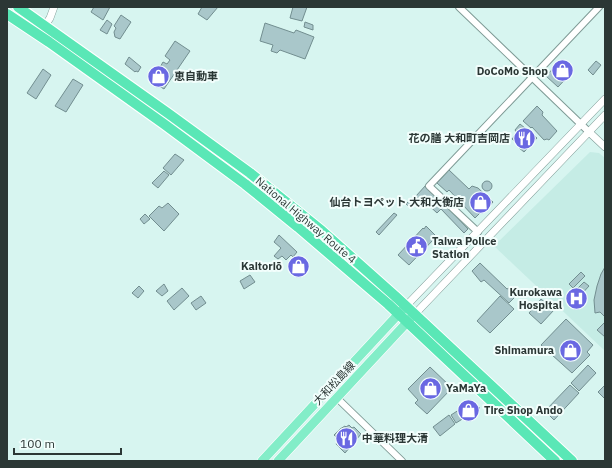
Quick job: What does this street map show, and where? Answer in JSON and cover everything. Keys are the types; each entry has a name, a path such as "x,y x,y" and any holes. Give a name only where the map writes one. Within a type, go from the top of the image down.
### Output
{"highway":[{"name":"National Highway Route 4","path":"22,10 250,173 322,231 406,306 572,461"},
{"name":"National Highway Route 4","path":"7,14 158,120 245,184 298,227 407,322 555,461"}],"main road":[{"name":"大和松島線","path":"262,461 406,306"},
{"name":"大和松島線","path":"278,461 414,314"}],"street":[{"path":"38,35 50,18 54,7"},
{"path":"459,7 605,147"},
{"path":"478,232 429,186 599,7"},
{"path":"406,306 605,99"},
{"path":"414,314 605,115"},
{"path":"336,398 402,461"}],"shaded area":[{"name":"Kurokawa Hospital","path":"590,152 599,153 605,158 605,351 494,246"}],"building":[{"path":"94,7 110,7 103,20 91,12"},
{"path":"202,7 218,7 207,20 198,14"},
{"path":"293,7 307,7 302,21 290,18"},
{"path":"121,15 131,22 120,39 115,37 114,32 116,28 114,26"},
{"path":"107,20 112,24 107,34 100,30"},
{"path":"305,22 313,25 313,30 304,27"},
{"path":"265,23 294,33 296,30 314,37 305,59 280,50 277,53 271,51 273,45 260,41"},
{"path":"175,41 190,51 164,89 156,84 158,80 155,76 163,62 167,64 170,60 165,56"},
{"path":"129,57 141,67 138,72 135,72 125,64"},
{"path":"561,60 573,71 558,87 546,76"},
{"path":"596,61 601,65 593,75 588,70"},
{"path":"43,69 51,75 36,99 27,93"},
{"path":"73,79 83,85 66,112 55,106"},
{"path":"537,106 543,112 542,115 557,131 549,140 544,140 532,127 531,128 523,121"},
{"path":"520,124 537,138 524,152 512,139 517,133 515,130"},
{"path":"175,154 184,160 171,175 163,168"},
{"path":"449,170 469,189 472,186 478,188 493,202 486,210 483,210 475,218 449,190 447,192 437,183"},
{"path":"164,171 169,175 158,188 152,183"},
{"path":"485,181 489,181 491,182 491,190 485,191 482,188 482,184"},
{"path":"426,185 468,229 464,233 441,209 437,213 423,200 421,201 416,196"},
{"path":"412,198 415,202 410,208 406,204"},
{"path":"168,203 179,214 164,231 149,216 159,206 162,208"},
{"path":"394,213 397,215 379,235 376,232"},
{"path":"145,214 150,219 144,224 140,219"},
{"path":"426,226 435,235 433,238 434,239 409,265 398,255"},
{"path":"279,235 297,252 293,257 291,255 286,260 282,256 278,259 274,256 281,248 274,242"},
{"path":"480,263 507,289 509,288 517,295 509,303 484,280 481,282 472,271"},
{"path":"605,267 605,317 600,312 595,313 594,300 601,274"},
{"path":"581,272 585,276 573,288 569,284"},
{"path":"250,275 255,282 244,289 240,281"},
{"path":"584,282 589,286 579,297 574,292"},
{"path":"164,284 168,291 162,296 156,291"},
{"path":"139,286 144,291 138,298 132,293"},
{"path":"182,288 189,296 174,310 167,301"},
{"path":"201,296 206,303 196,310 191,303"},
{"path":"500,296 514,309 490,333 477,321"},
{"path":"541,299 554,310 541,324 529,313"},
{"path":"566,319 593,345 587,352 590,355 572,373 541,345"},
{"path":"605,322 605,337 597,330"},
{"path":"588,365 596,373 579,391 571,383"},
{"path":"430,367 452,388 427,414 415,403 418,400 408,389"},
{"path":"570,385 579,393 554,420 545,411"},
{"path":"605,385 605,399 598,392"},
{"path":"471,400 480,408 456,423 451,415"},
{"path":"449,415 455,424 440,436 433,427"},
{"path":"349,425 352,428 354,427 361,434 345,453 336,444 339,440 334,435 340,429"}],"place":[{"name":"DoCoMo Shop","path":"563,71"},
{"name":"恵自動車","path":"159,76"},
{"name":"花の膳 大和町吉岡店","path":"525,138"},
{"name":"仙台トヨペット 大和大衡店","path":"480,202"},
{"name":"Taiwa Police Station","path":"416,247"},
{"name":"Kaitoriō","path":"298,266"},
{"name":"Kurokawa Hospital","path":"577,298"},
{"name":"Shimamura","path":"570,350"},
{"name":"YaMaYa","path":"431,388"},
{"name":"Tire Shop Ando","path":"468,410"},
{"name":"中華料理大清","path":"347,438"}]}
